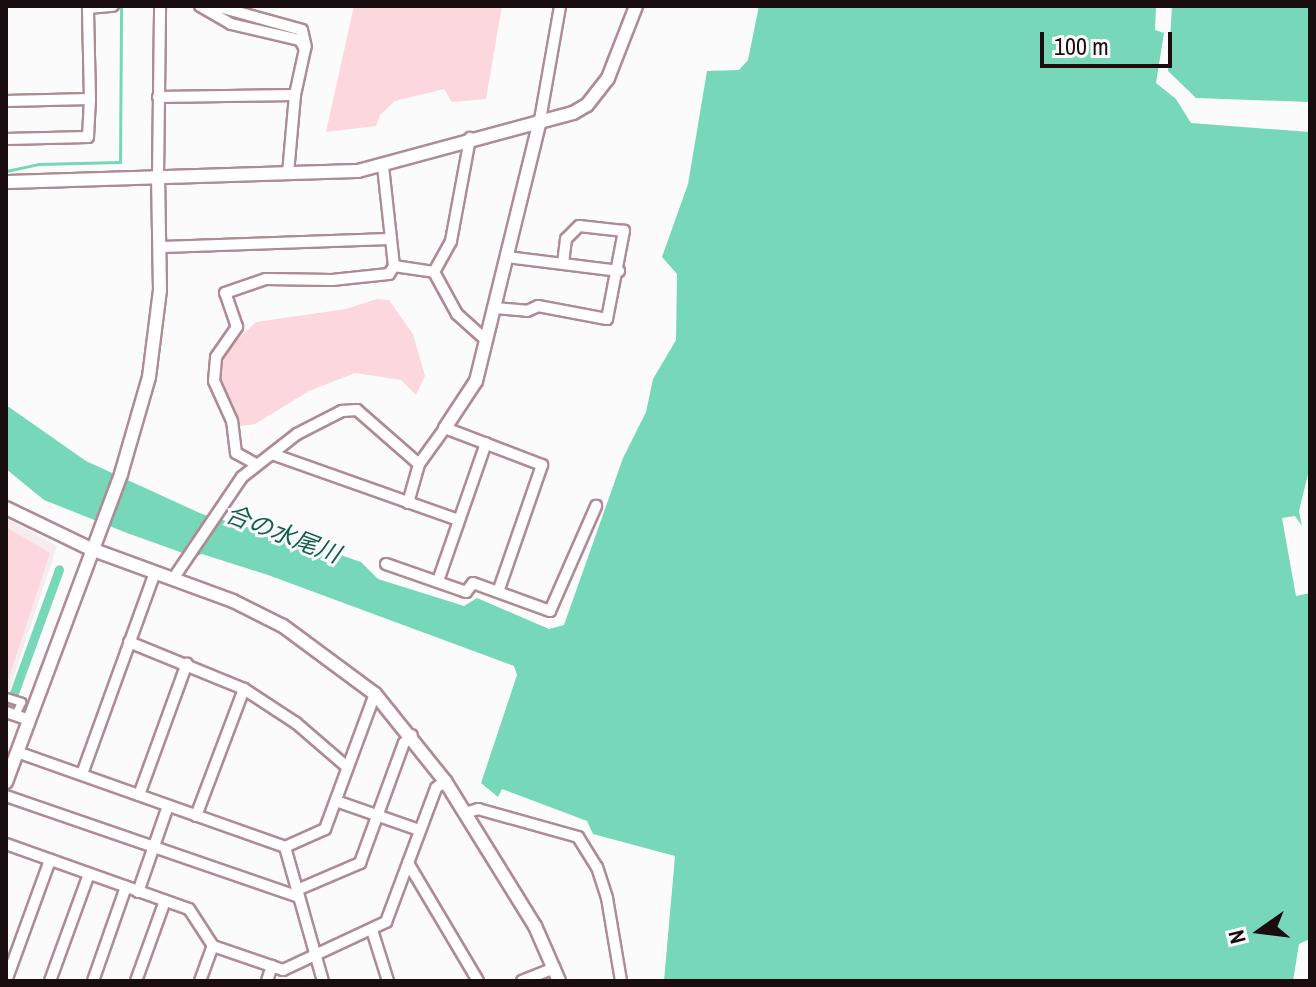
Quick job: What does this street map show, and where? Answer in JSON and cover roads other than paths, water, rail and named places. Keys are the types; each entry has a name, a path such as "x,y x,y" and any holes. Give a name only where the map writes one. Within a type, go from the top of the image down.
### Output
{"street":[{"path":"6,139 88,137 88,8 113,6"},
{"path":"6,782 121,474 151,362 161,247 158,177 160,6"},
{"path":"200,6 231,24 300,40 305,49"},
{"path":"216,6 302,30 305,49 295,95 288,174"},
{"path":"408,503 419,464 476,381 540,120 560,6"},
{"path":"6,182 288,174 383,166 470,138 573,113 599,92 636,6"},
{"path":"158,97 295,95"},
{"path":"6,101 90,99"},
{"path":"434,272 451,241 470,138"},
{"path":"256,464 236,453 232,421 214,381 216,357 237,327 225,293 266,279 332,280 389,274 394,266 383,166"},
{"path":"495,308 545,307 607,319 619,271 624,231 579,226 566,239 563,263"},
{"path":"161,247 391,239"},
{"path":"507,257 619,271"},
{"path":"394,266 434,272"},
{"path":"434,272 457,314 486,340"},
{"path":"173,579 215,514 256,464 297,434 351,409 419,464"},
{"path":"445,428 542,465 498,592"},
{"path":"438,581 486,443"},
{"path":"272,454 458,520"},
{"path":"386,564 466,592 473,583 552,610 596,506"},
{"path":"6,508 91,549 173,579 283,626 375,694 412,735 445,781 535,926 556,975 522,981"},
{"path":"82,774 155,572"},
{"path":"129,642 187,663 244,689 296,723 347,767"},
{"path":"139,795 187,663"},
{"path":"196,816 244,689"},
{"path":"17,752 285,847 325,829 375,694"},
{"path":"6,697 21,702 12,714 29,720"},
{"path":"6,796 298,894 360,863 412,735"},
{"path":"6,844 189,909 213,946 283,970 386,922 436,788 445,781"},
{"path":"336,801 419,830"},
{"path":"138,892 168,806"},
{"path":"465,813 478,809 578,837 597,867 607,898 621,981"},
{"path":"285,847 323,981"},
{"path":"6,981 50,860"},
{"path":"408,863 478,981"},
{"path":"50,981 89,874"},
{"path":"93,981 126,887"},
{"path":"136,981 165,901"},
{"path":"372,930 388,981"},
{"path":"200,981 213,946"},
{"path":"267,981 272,966"}],"waterway":[{"path":"6,171 38,164 120,162 121,6"},
{"path":"231,18 274,27"},
{"path":"6,715 59,569"}],"water label":[{"name":"合の水尾川","path":"283,534"}]}
